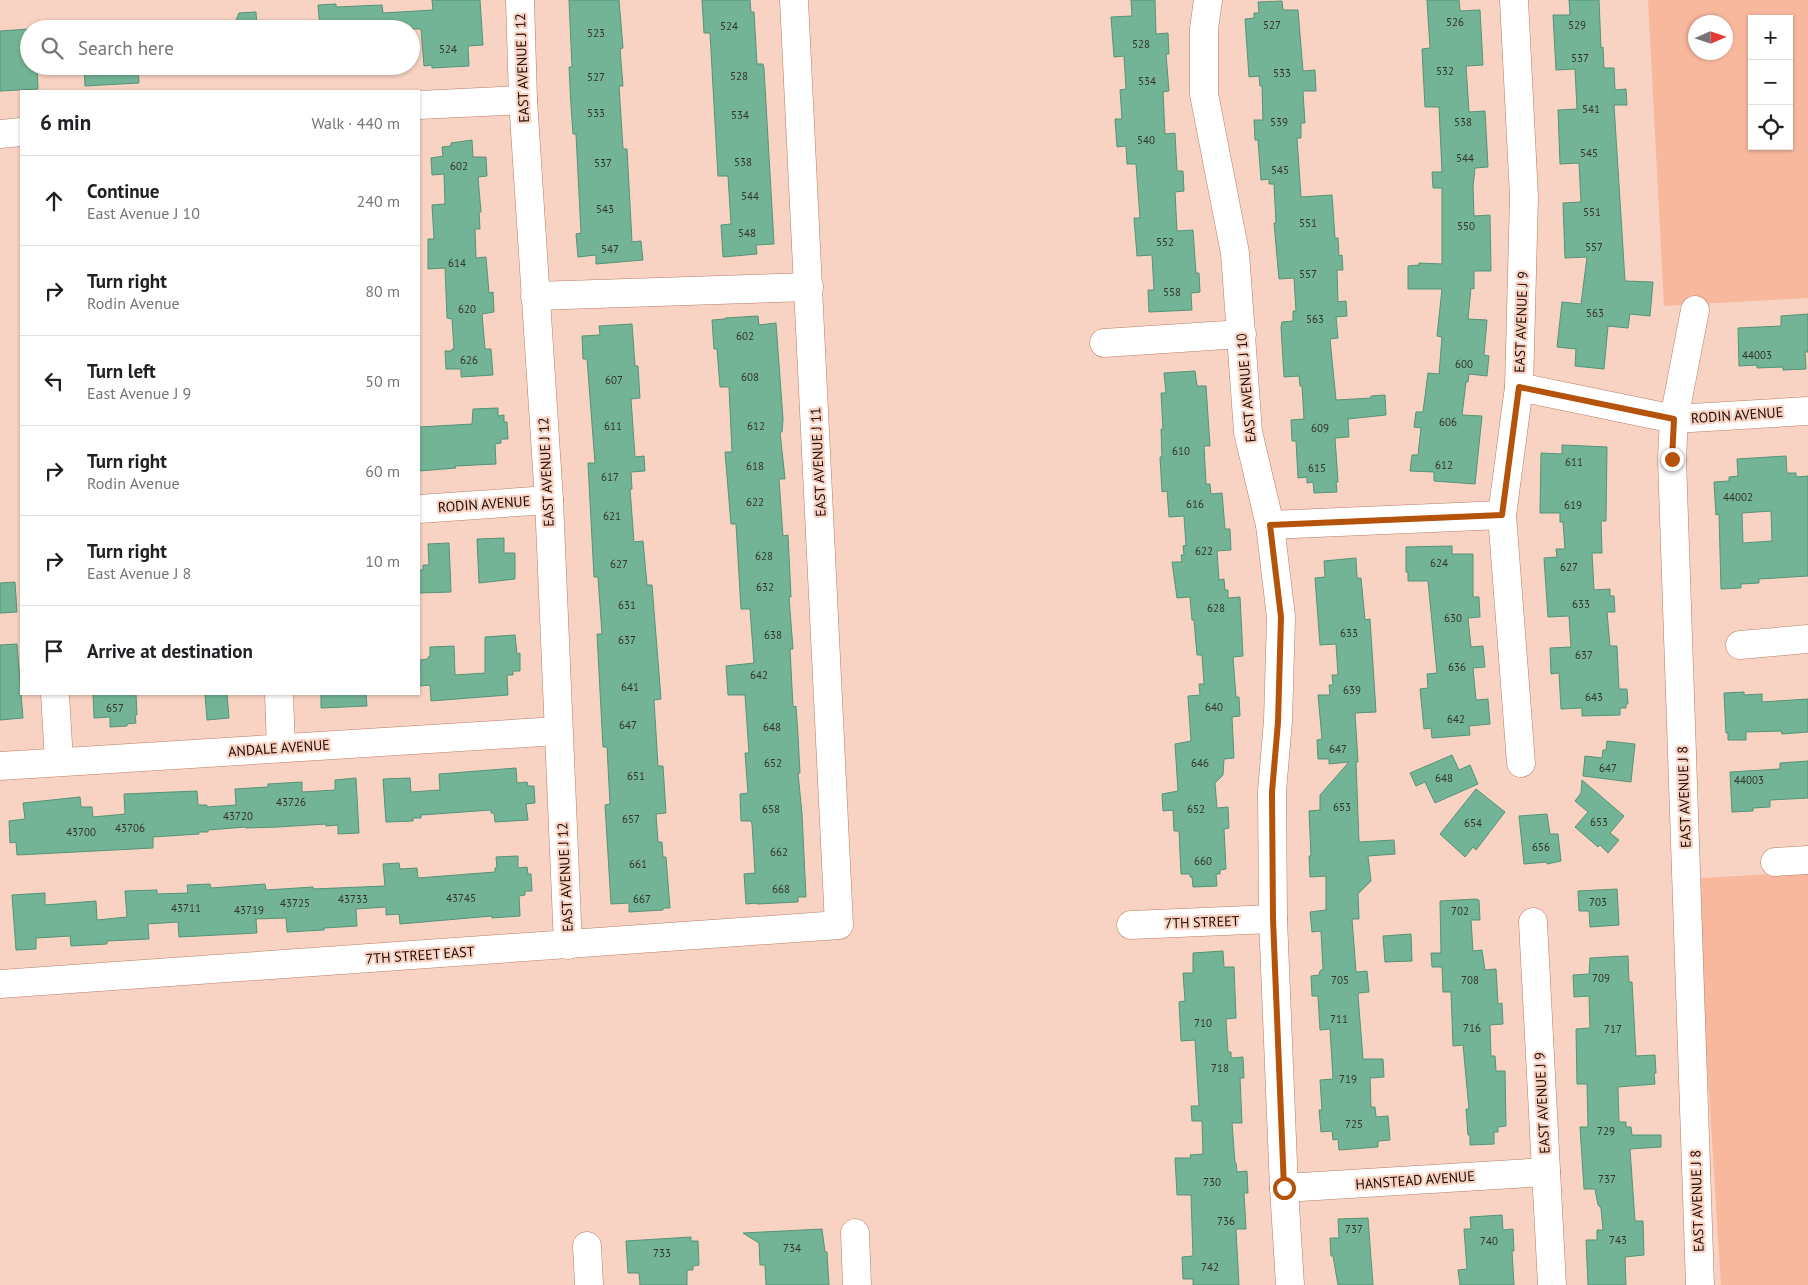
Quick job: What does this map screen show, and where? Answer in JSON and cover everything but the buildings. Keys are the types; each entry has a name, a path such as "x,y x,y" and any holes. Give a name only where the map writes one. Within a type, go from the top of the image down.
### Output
{"street":[{"name":"EAST AVENUE J 12","path":"520,0 523,100 549,500 568,945"},
{"name":"EAST AVENUE J 11","path":"794,0 839,924"},
{"name":"EAST AVENUE J 10","path":"1208,0 1204,29 1204,94 1235,253 1248,432 1270,525 1281,617 1278,722 1272,792 1273,919 1290,1285"},
{"name":"EAST AVENUE J 9","path":"1514,0 1524,197 1519,387 1502,515 1522,763"},
{"path":"420,105 523,100"},
{"path":"0,134 20,132"},
{"path":"535,296 809,287"},
{"name":"EAST AVENUE J 8","path":"1694,310 1674,419 1672,459 1700,1285"},
{"path":"1104,344 1242,334"},
{"name":"RODIN AVENUE","path":"1519,387 1674,419 1808,410"},
{"name":"RODIN AVENUE","path":"420,508 549,500"},
{"path":"1270,525 1502,515"},
{"path":"1740,645 1808,640"},
{"path":"55,695 59,761"},
{"path":"279,695 281,748"},
{"name":"ANDALE AVENUE","path":"0,766 558,731"},
{"path":"1774,862 1808,860"},
{"name":"7TH STREET","path":"1131,925 1273,919"},
{"name":"EAST AVENUE J 9","path":"1533,922 1552,1285"},
{"name":"7TH STREET EAST","path":"0,984 568,945 839,924"},
{"name":"HANSTEAD AVENUE","path":"1284,1188 1546,1172"},
{"path":"855,1233 857,1285"},
{"path":"587,1246 589,1285"}],"shaded area":[{"path":"1648,0 1808,0 1808,298 1664,306"},
{"path":"1808,872 1808,1285 1721,1285 1696,885 1702,878"}],"route":[{"path":"1284,1188 1273,919 1272,792 1278,722 1281,617 1270,525 1502,515 1519,387 1674,419 1672,459"}]}
